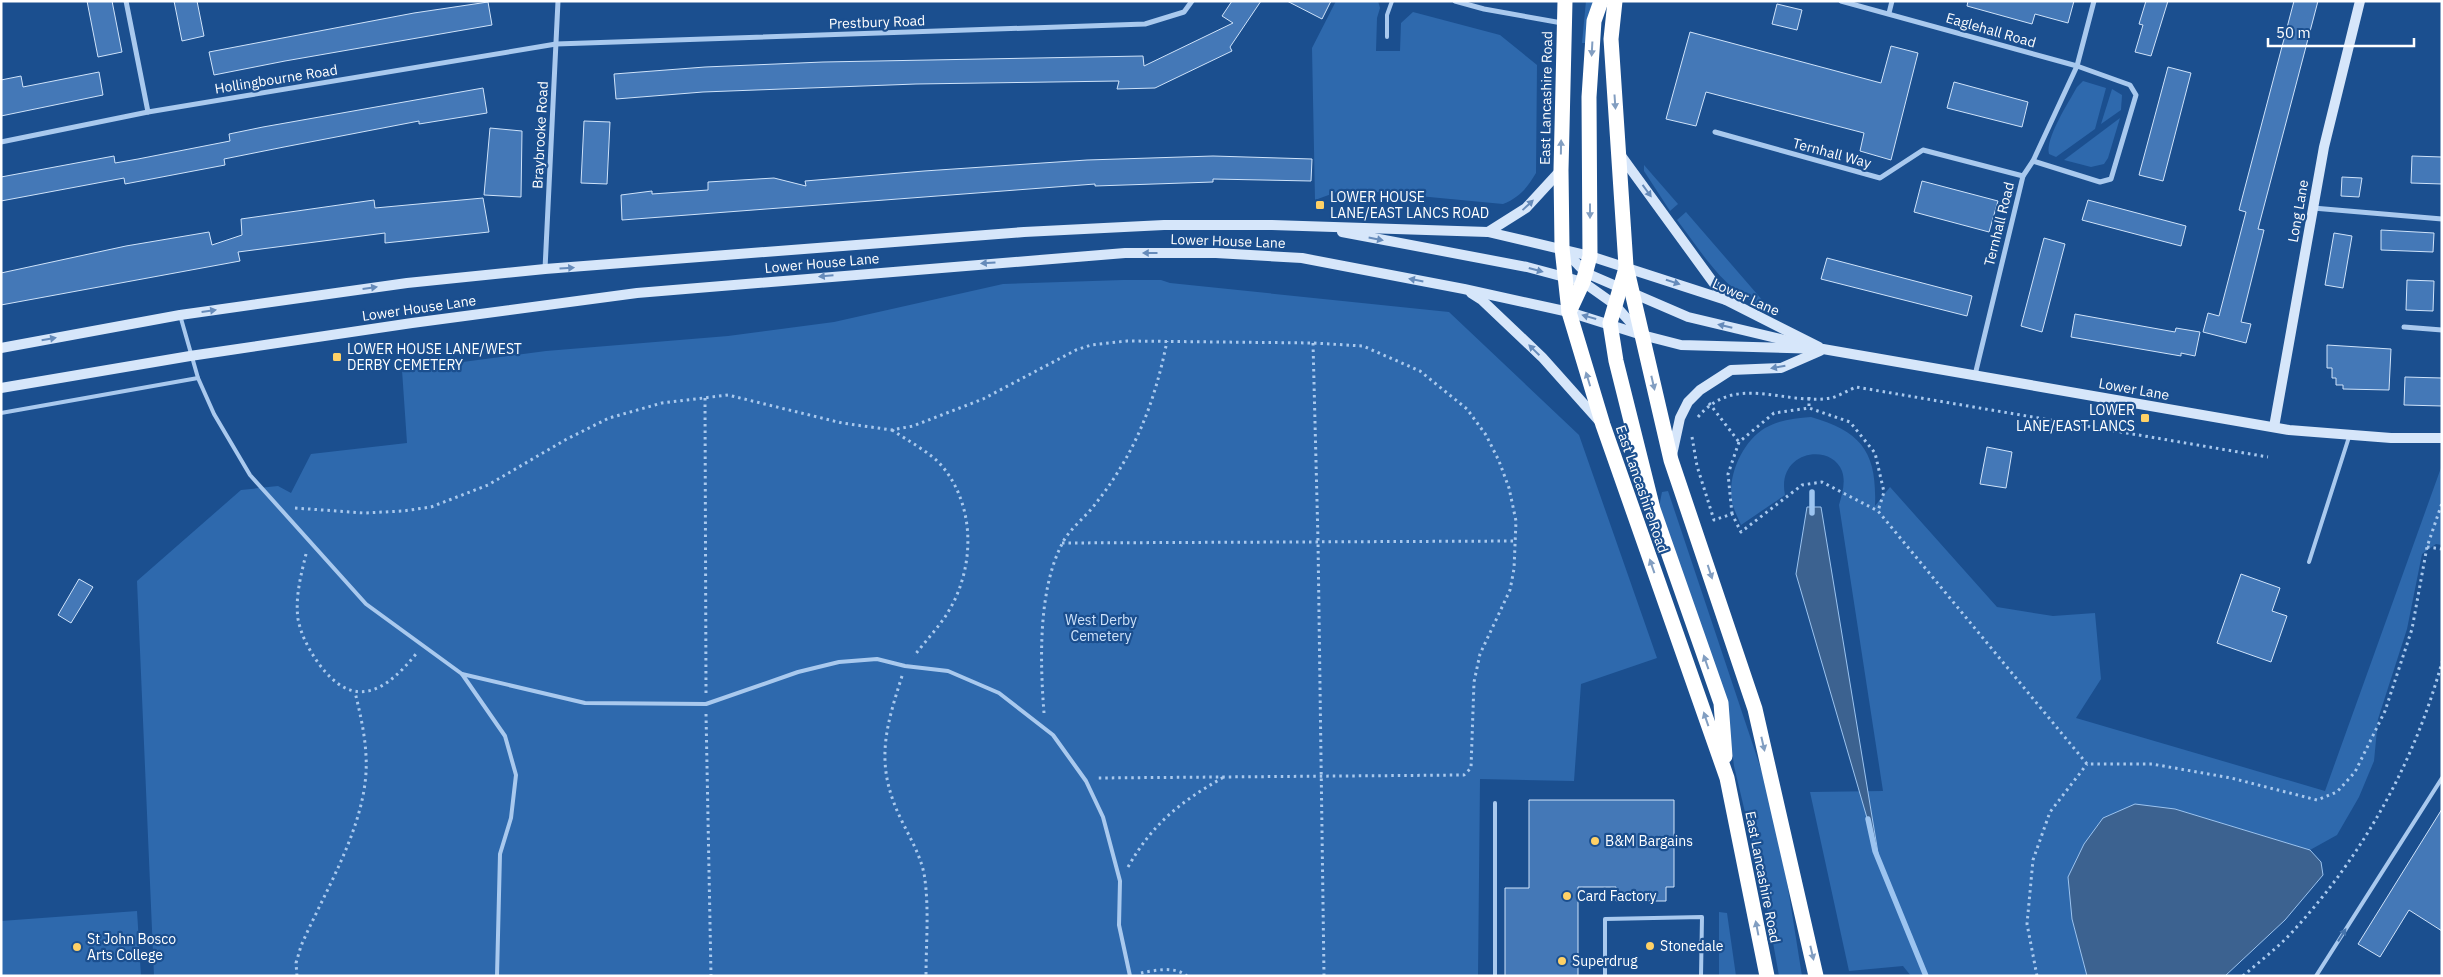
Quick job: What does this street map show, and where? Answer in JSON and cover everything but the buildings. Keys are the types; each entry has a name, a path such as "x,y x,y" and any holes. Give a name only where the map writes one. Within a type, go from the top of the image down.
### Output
{"highway":[{"name":"East Lancashire Road","path":"1565,1 1561,170 1562,248 1569,312 1602,425 1727,778 1766,976"},
{"path":"1569,312 1584,278 1590,256 1589,97 1594,21 1600,1"},
{"name":"East Lancashire Road","path":"1615,1 1611,39 1626,266 1626,292 1642,335 1671,460 1755,709 1816,976"},
{"path":"1626,292 1614,304 1610,323 1616,361 1652,509 1720,703 1727,778"}],"street":[{"path":"126,1 148,112"},
{"name":"Braybrooke Road","path":"546,269 558,1"},
{"name":"Prestbury Road","path":"556,44 1145,24 1184,12 1192,1"},
{"path":"1455,1 1484,9 1563,24"},
{"name":"Eaglehall Road","path":"1841,1 2077,66 2130,85 2136,94 2111,179 2100,182 2032,161"},
{"path":"1889,13 1892,1"},
{"name":"Ternhall Road","path":"1975,375 2023,176 2077,66 2094,1"},
{"name":"Long Lane","path":"2274,427 2324,147 2360,1"},
{"name":"Hollingbourne Road","path":"1,142 148,112 556,44"},
{"name":"Ternhall Way","path":"1715,132 1880,178 1923,150 2023,176"},
{"path":"1618,152 1726,300"},
{"path":"1488,232 1526,208 1561,170"},
{"path":"2312,208 2442,219"},
{"name":"Lower House Lane","path":"1,348 180,315 407,283 546,269 1024,232 1164,225 1311,226 1488,232 1562,248 1626,266"},
{"path":"1311,226 1527,268 1565,278 1584,278 1626,292 1696,320 1823,349"},
{"path":"1562,248 1584,278 1614,304 1642,335"},
{"name":"Lower House Lane","path":"1,388 190,356 412,323 637,293 1125,253 1216,253 1302,258 1464,289 1569,312 1610,323 1642,335"},
{"name":"Lower Lane","path":"1626,266 1726,300 1823,349"},
{"path":"1464,289 1482,300 1542,357 1602,425"},
{"path":"2404,327 2442,330"},
{"name":"Lower Lane","path":"1642,335 1681,345 1823,349 2274,427 2350,435 2442,438"},
{"path":"1671,460 1680,418 1688,402 1700,390 1731,370 1780,368 1823,349"}],"lane":[{"path":"1387,37 1387,15 1392,1"},
{"path":"180,315 190,356 198,378 214,414 250,475 366,604 462,674 505,736 516,775 511,818 500,854 497,976"},
{"path":"1,413 198,378"},
{"path":"2309,562 2350,435"},
{"path":"462,674 585,703 706,704 798,672 839,662 877,660 948,671 998,692 1053,735 1086,781 1103,817 1120,881 1119,926 1130,976"},
{"path":"2316,976 2442,778"},
{"path":"1495,803 1495,976"},
{"path":"1605,976 1605,919 1702,917 1701,976"}],"path":[{"path":"280,510 296,508 364,513 403,512 431,506 488,485 565,440 609,418 662,403 728,395 842,423 892,430 938,418 983,399 1046,364 1091,345 1126,341 1312,343 1363,346 1420,371 1467,409 1486,435 1510,488 1516,521 1516,541 1510,590 1480,654 1474,682 1471,768 1464,775 1094,778 1086,781"},
{"path":"1045,727 1042,687 1044,620 1050,576 1062,543 1096,504 1118,472 1137,438 1153,402 1167,341"},
{"path":"1312,343 1318,541 1324,976"},
{"path":"1696,423 1710,404 1728,395 1741,393 1832,398 1856,387 2268,457"},
{"path":"1700,390 1740,442"},
{"path":"705,398 706,704 711,976"},
{"path":"1809,398 1810,408"},
{"path":"1878,511 1884,492 1875,453 1850,422 1810,408 1774,413 1740,442 1728,474 1732,514 1741,532 1802,485 1822,482 1878,511 2087,764"},
{"path":"892,430 941,464 958,488 966,514 968,548 963,578 946,616 906,666 890,715 884,748 893,802 909,835 925,879 926,976"},
{"path":"1692,430 1692,444 1697,466 1714,520 1732,514"},
{"path":"2087,764 2152,764 2231,778 2317,800 2337,792 2355,772 2385,711 2412,629 2427,547 2442,503"},
{"path":"308,541 297,598 298,619 302,635 312,655 326,674 346,690 364,693 398,676 423,646"},
{"path":"1062,543 1516,541"},
{"path":"2427,547 2442,549"},
{"path":"2243,976 2294,931 2356,851 2398,780 2432,696 2442,662"},
{"path":"297,976 296,963 300,946 352,834 360,809 366,758 363,723 355,692"},
{"path":"2037,976 2027,924 2033,860 2050,812 2087,764"},
{"path":"1120,881 1155,826 1200,790 1225,776"},
{"path":"1140,974 1157,970 1181,971 1187,976"}],"green space":[{"path":"1336,1 1378,1 1380,8 1377,18 1376,51 1400,51 1401,23 1413,12 1500,35 1537,65 1536,173 1522,192 1503,204 1345,189 1315,200 1312,48"},
{"path":"1586,1 1593,1 1588,43 1582,43"},
{"path":"2083,81 2106,88 2095,129 2056,157 2049,154 2054,130 2077,87"},
{"path":"2112,89 2122,95 2121,110 2101,124"},
{"path":"2120,118 2108,158 2104,164 2091,167 2064,160"},
{"path":"1644,165 1678,204 1670,211 1644,171"},
{"path":"1686,212 1770,309 1754,303 1741,294 1717,272 1677,220"},
{"name":"West Derby Cemetery","path":"1161,280 1170,283 1449,312 1579,435 1657,658 1581,684 1574,781 1480,779 1478,976 154,976 137,581 241,490 278,486 291,493 311,454 407,443 402,370 546,351 728,336 834,322 1003,284"},
{"path":"1811,417 1843,430 1863,447 1873,471 1875,506 1890,487 1997,607 2053,616 2095,613 2101,679 2076,718 2325,791 2442,465 2442,545 2436,544 2422,554 2407,629 2378,719 2374,761 2359,797 2337,835 2310,850 2175,809 2072,919 2087,976 1911,976 1903,966 1849,971 1810,792 1883,791 1839,505 1843,488 1843,475 1836,462 1827,456 1817,454 1796,460 1784,480 1785,495 1741,525 1732,503 1731,493 1734,471 1738,461 1749,442 1757,434 1781,421"},
{"path":"1668,491 1765,781 1787,882 1802,976 1779,976 1764,892 1734,766 1728,718 1658,512 1662,492"},
{"name":"St John Bosco Arts College","path":"137,911 141,976 1,976 1,921"},
{"path":"1719,912 1727,913 1736,976 1719,976"}],"shaded area":[{"path":"1807,507 1821,507 1879,859 1796,574"},
{"path":"2135,804 2175,809 2310,850 2321,862 2323,875 2285,920 2225,976 2087,976 2072,919 2068,877 2084,844 2103,818"}],"waterway":[{"path":"1812,492 1812,513"},
{"path":"1868,819 1875,851 1926,976"}],"place":[{"name":"LOWER HOUSE LANE/EAST LANCS ROAD","path":"1320,205"},
{"name":"LOWER HOUSE LANE/WEST DERBY CEMETERY","path":"337,357"},
{"name":"LOWER LANE/EAST LANCS","path":"2145,418"},
{"name":"B&M Bargains","path":"1595,841"},
{"name":"Card Factory","path":"1567,896"},
{"name":"Stonedale","path":"1650,946"},
{"name":"St John Bosco Arts College","path":"77,947"},
{"name":"Superdrug","path":"1562,961"}]}
